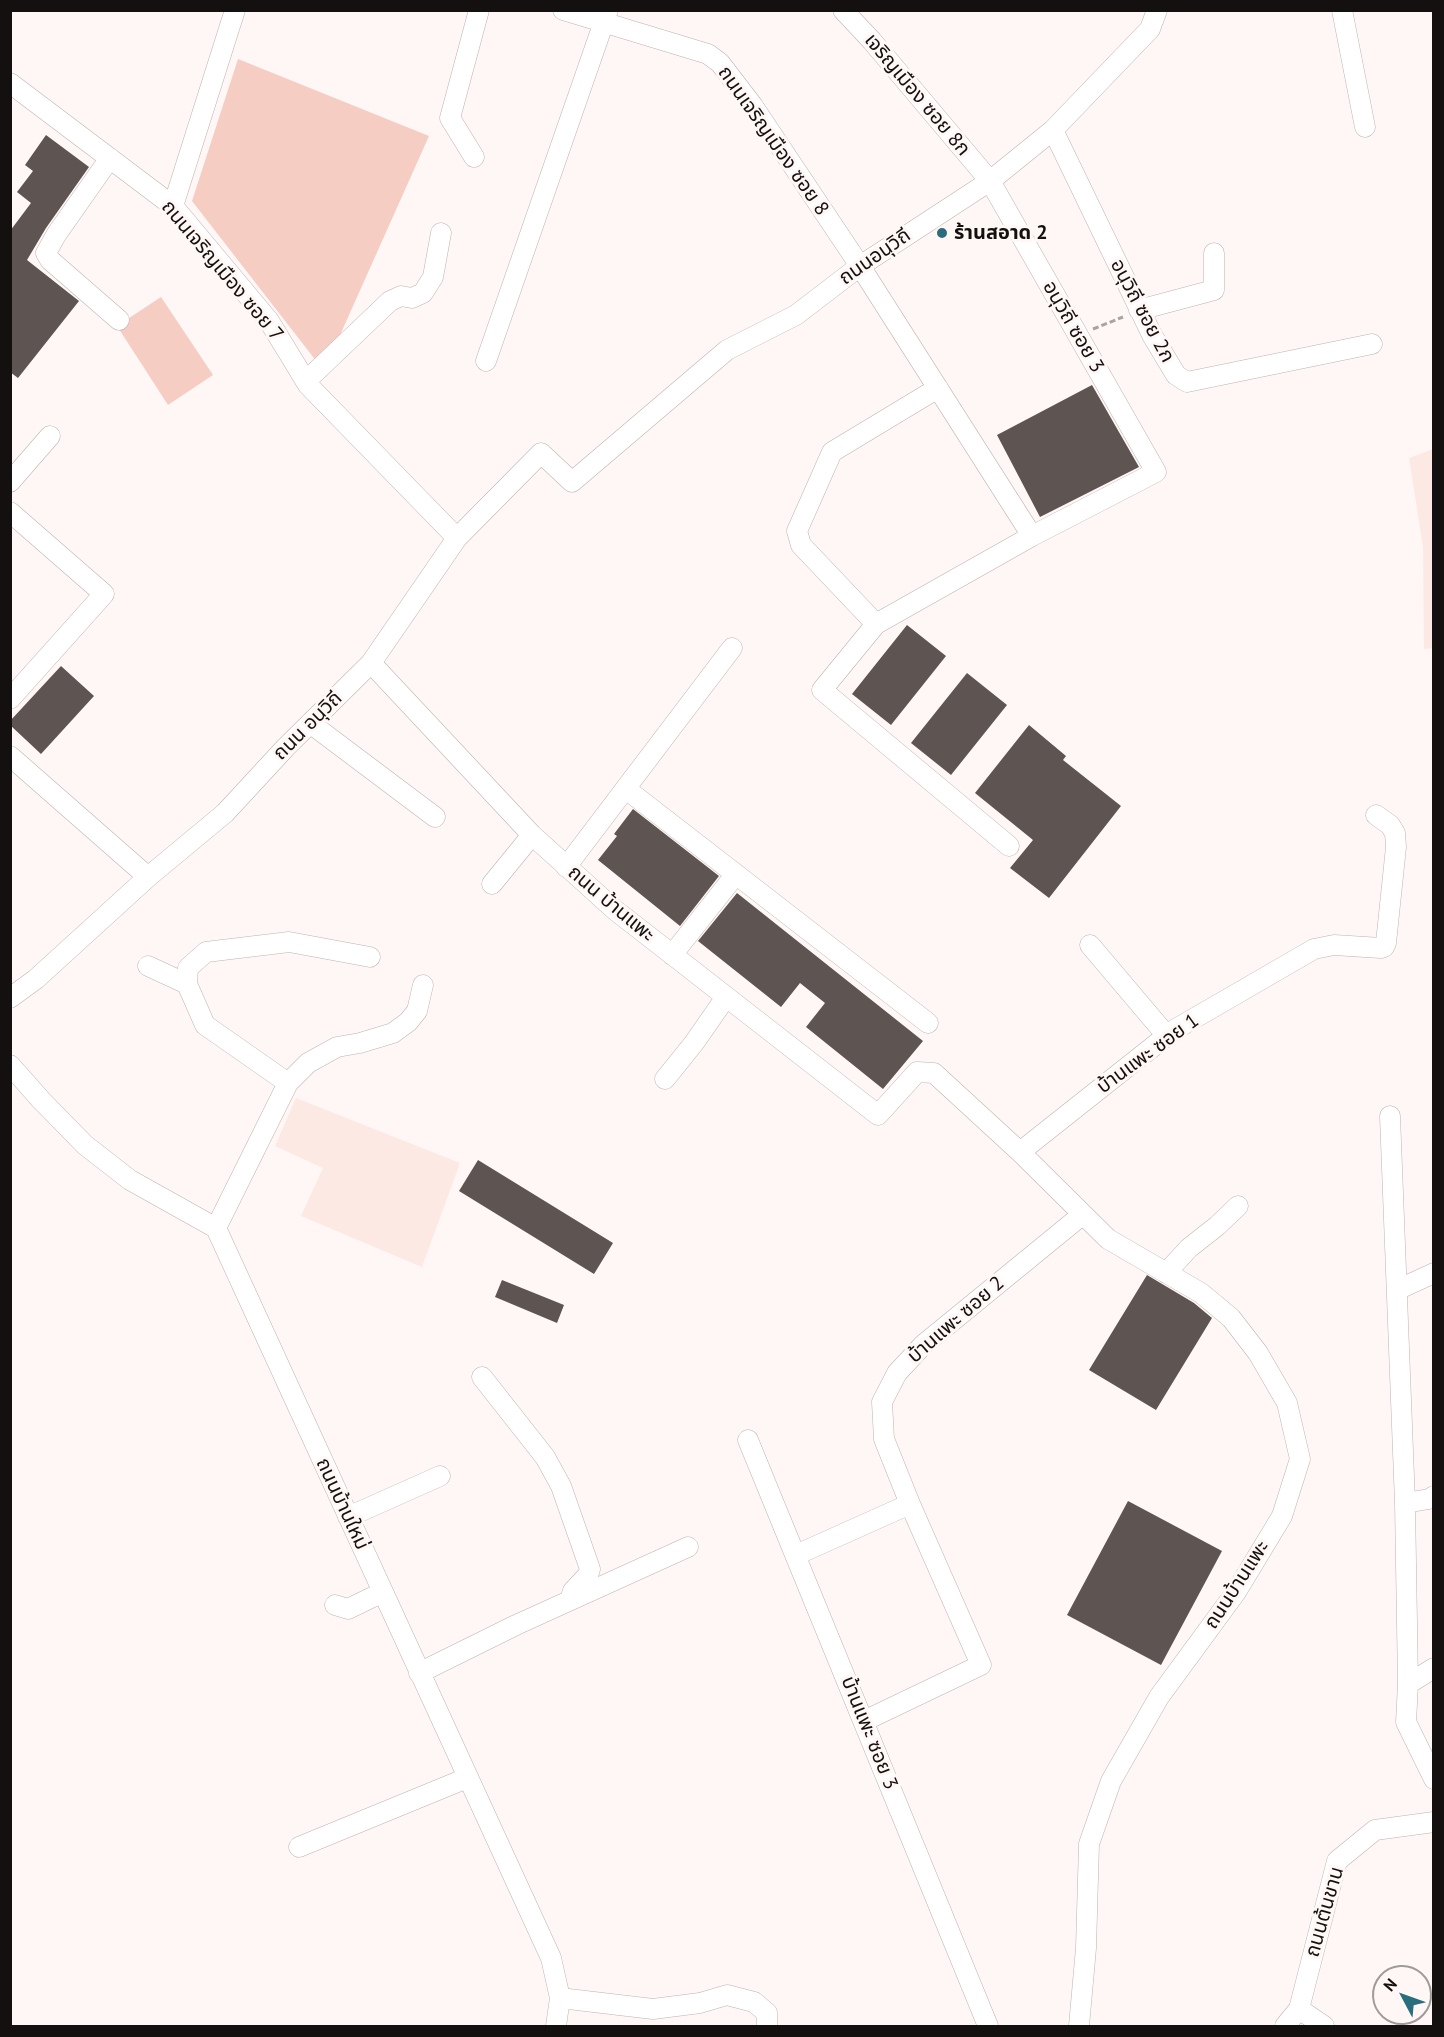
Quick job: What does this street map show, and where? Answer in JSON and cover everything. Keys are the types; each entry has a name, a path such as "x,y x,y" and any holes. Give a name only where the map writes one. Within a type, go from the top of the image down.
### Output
{"street":[{"path":"173,206 235,10"},
{"path":"474,157 450,118 480,10"},
{"name":"ถนนเจริญเมือง ซอย 8","path":"563,10 606,17 708,54 720,63 753,106 860,266 1032,536"},
{"name":"เจริญเมือง ซอย 8ก","path":"843,10 990,181"},
{"name":"ถนนอนุวิถี","path":"572,482 727,350 796,315 860,266 990,181 1053,130 1150,29 1157,10"},
{"path":"1342,10 1365,127"},
{"path":"486,361 606,17"},
{"name":"ถนนเจริญเมือง ซอย 7","path":"10,83 173,206 269,321 306,381 457,538"},
{"name":"อนุวิถี ซอย 2ก","path":"1053,130 1139,310 1176,375 1187,382 1372,344"},
{"path":"110,158 46,253 50,260 119,320"},
{"name":"อนุวิถี ซอย 3","path":"990,181 1156,472 1032,536"},
{"path":"306,381 390,301 401,296 412,298 423,293 433,277 441,233"},
{"path":"1139,310 1215,290 1214,253"},
{"path":"876,624 801,545 797,531 832,452 938,388"},
{"path":"10,482 51,436"},
{"name":"ถนน อนุวิถี","path":"10,998 36,979 148,877 225,813 310,723 371,663 457,538 541,453 572,482"},
{"path":"10,512 104,594 10,699"},
{"path":"1010,846 822,690 876,624 1032,536"},
{"path":"566,867 732,648"},
{"name":"ถนน บ้านแพะ","path":"371,663 532,835 566,867 615,910 878,1115"},
{"path":"310,723 435,817"},
{"path":"10,756 148,877"},
{"path":"626,789 928,1023"},
{"name":"บ้านแพะ ซอย 1","path":"1020,1152 1167,1036 1314,949 1334,945 1381,948 1386,943 1396,847 1395,833 1390,825 1376,815"},
{"path":"492,884 532,835"},
{"path":"672,955 736,874"},
{"path":"288,1083 206,1025 186,984 188,968 206,952 288,942 370,957"},
{"path":"1090,945 1167,1036"},
{"path":"148,966 186,984"},
{"path":"10,1065 85,1145 130,1180 216,1228 288,1083 308,1063 337,1047 393,1033 408,1022 417,1011 423,985"},
{"path":"665,1079 726,997"},
{"name":"ถนนบ้านแพะ","path":"878,1115 917,1072 934,1073 1020,1152 1108,1239 1201,1293 1231,1318 1258,1353 1287,1403 1300,1460 1282,1516 1236,1592 1159,1697 1111,1781 1089,1844 1086,1948 1079,2026"},
{"path":"1390,1116 1405,1503 1408,1684 1406,1722 1434,1779"},
{"path":"1167,1273 1189,1248 1238,1206"},
{"name":"บ้านแพะ ซอย 2","path":"864,1721 981,1665 884,1439 882,1402 897,1373 923,1344 1082,1215"},
{"name":"ถนนบ้านใหม่","path":"216,1228 551,1958 560,1998 556,2026"},
{"path":"1396,1290 1434,1273"},
{"path":"482,1377 545,1457 561,1486 590,1569 585,1579 571,1594 570,1600"},
{"name":"บ้านแพะ ซอย 3","path":"748,1440 988,2026"},
{"path":"348,1517 440,1476"},
{"path":"1405,1503 1434,1496"},
{"path":"796,1555 910,1504"},
{"path":"419,1672 688,1547"},
{"path":"335,1605 348,1609 382,1592"},
{"path":"1408,1684 1434,1668"},
{"path":"298,1847 467,1778"},
{"name":"ถนนต้นขาน","path":"1285,2026 1299,2008 1337,1861 1375,1830 1434,1822"},
{"path":"560,1998 653,2009 700,2003 727,1995 754,2002 767,2013 767,2026"},
{"path":"1299,2008 1324,2026"}],"path":[{"path":"1078,336 1139,310"}],"shaded area":[{"path":"238,59 429,136 324,371 192,201"},
{"path":"161,297 213,375 168,405 117,326"},
{"path":"1433,449 1434,648 1424,649 1423,547 1409,458"},
{"path":"296,1098 460,1163 422,1267 301,1216 323,1168 275,1146"}],"building":[{"path":"46,135 89,167 46,228 27,260 79,301 18,378 10,372 10,231 31,203 17,192 33,171 25,165"},
{"path":"1092,385 1139,467 1040,517 997,435"},
{"path":"907,625 946,656 891,725 852,694"},
{"path":"61,666 94,696 41,754 10,725 10,721"},
{"path":"967,673 1007,705 951,775 911,743"},
{"path":"1029,725 1066,756 1063,760 1121,806 1049,898 1010,868 1033,840 975,793"},
{"path":"633,809 719,876 680,926 598,860 617,836 614,834"},
{"path":"737,893 923,1041 883,1089 806,1027 825,1003 800,983 781,1007 698,941"},
{"path":"478,1160 613,1243 594,1274 459,1191"},
{"path":"1147,1275 1194,1303 1212,1318 1156,1410 1089,1370"},
{"path":"502,1280 564,1305 557,1323 495,1297"},
{"path":"1128,1501 1222,1551 1161,1665 1067,1615"}],"place":[{"name":"ร้านสอาด 2","path":"942,233"}]}
